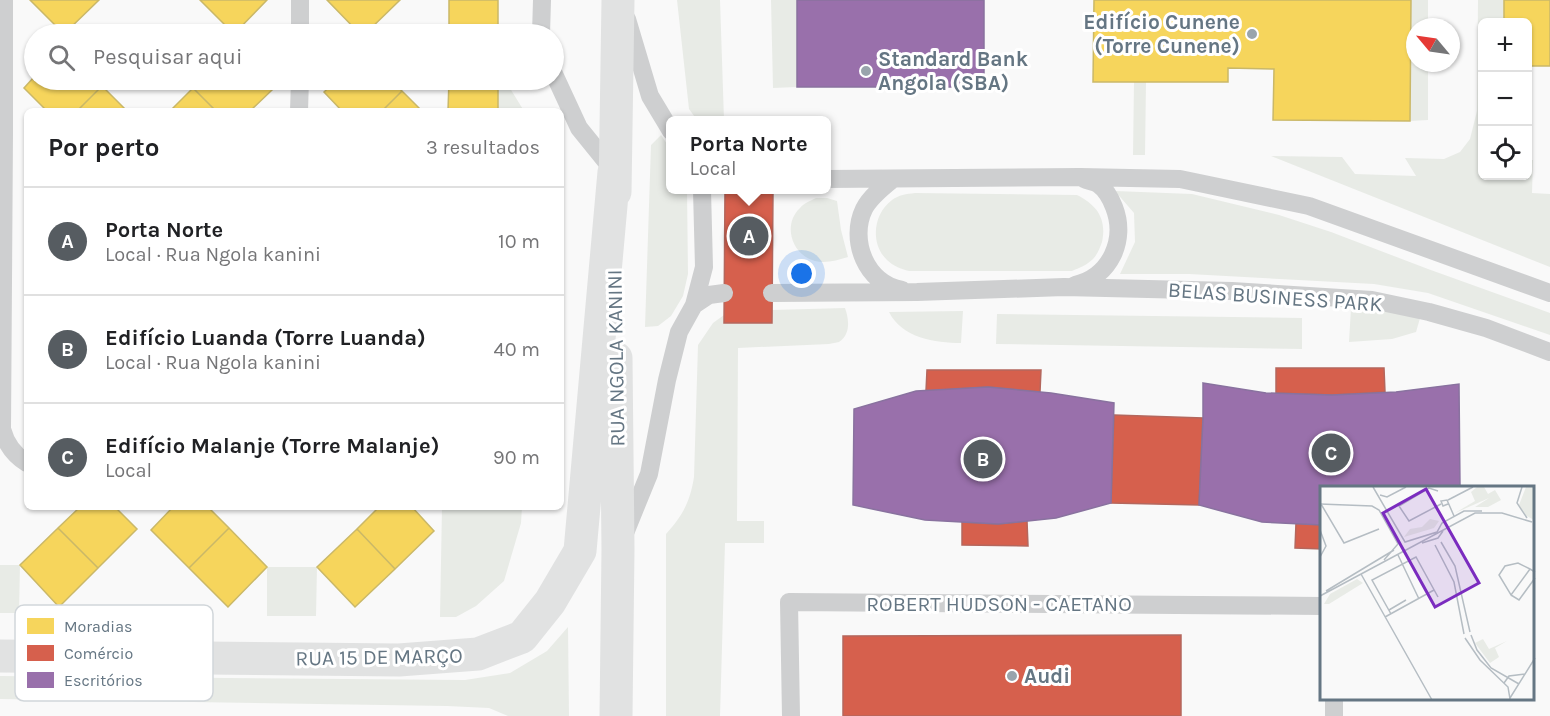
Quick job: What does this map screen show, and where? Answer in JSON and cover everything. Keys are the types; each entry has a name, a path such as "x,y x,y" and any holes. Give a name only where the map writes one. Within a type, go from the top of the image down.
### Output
{"street":[{"name":"RUA NGOLA KANINI","path":"616,716 618,549 614,172 620,0"},
{"name":"RUA 15 DE MARÇO","path":"213,658 399,660 478,654 522,637 550,603 580,551 614,172"},
{"name":"RUA 15 DE MARÇO","path":"0,656 15,656"}],"lane":[{"path":"3,0 2,429 9,447 24,461"},
{"path":"300,0 300,24"},
{"path":"541,24 542,0"},
{"path":"620,0 650,96 666,123"},
{"path":"299,108 300,90"},
{"path":"561,90 579,128 614,172"},
{"path":"831,179 1080,177 1180,179 1309,206 1550,293"},
{"name":"BELAS BUSINESS PARK","path":"1064,287 1085,282 1102,272 1113,256 1119,237 1118,217 1111,199 1098,184 1080,177"},
{"name":"BELAS BUSINESS PARK","path":"893,178 876,193 864,209 858,228 859,248 866,266 880,280 897,289 917,292"},
{"path":"618,549 649,474 667,380 679,332 694,305 704,267 702,194"},
{"name":"BELAS BUSINESS PARK","path":"772,293 917,292 1064,287 1232,291 1372,300 1429,312 1486,328 1550,352"},
{"path":"694,305 709,295 724,293"},
{"name":"ROBERT HUDSON - CAETANO","path":"791,716 789,602 1320,606"}],"shaded area":[{"path":"677,0 720,0 724,116 694,116 689,109"},
{"path":"771,0 797,0 797,87 773,88"},
{"path":"1411,0 1428,0 1428,18 1411,18"},
{"path":"1478,0 1504,0 1504,18 1478,18 1478,180 1532,180 1533,160 1532,193 1550,194 1550,267 1271,156 1342,157 1355,174 1416,176 1405,158 1444,159 1460,152 1470,139 1477,111"},
{"path":"1410,72 1428,72 1428,120 1410,121"},
{"path":"1134,82 1146,82 1145,155 1133,155"},
{"path":"498,90 511,90 522,108 498,108"},
{"path":"661,135 666,142 666,194 687,194 688,274 683,296 671,316 658,326 645,327 651,145"},
{"path":"1115,191 1192,194 1279,215 1331,232 1550,313 1550,335 1428,293 1374,284 1189,274 1120,274 1135,242 1134,213"},
{"path":"915,193 1077,195 1090,203 1099,214 1103,226 1102,242 1093,259 1072,271 909,271 887,260 878,246 876,229 881,213 892,200"},
{"path":"816,198 837,201 848,257 819,262 807,258 795,246 791,231 795,215 803,205"},
{"path":"845,308 848,321 847,331 839,342 738,348 737,521 764,521 764,543 725,543 720,716 666,716 666,534 685,508 694,477 698,345 713,323 724,315 724,323 772,323 772,310"},
{"path":"1351,308 1394,311 1420,318 1416,332 1392,339 1349,342"},
{"path":"963,311 961,343 941,342 920,337 902,328 889,312"},
{"path":"997,314 1302,318 1302,349 996,344"},
{"path":"442,510 522,510 521,523 504,581 476,606 456,617 440,617"},
{"path":"0,565 20,565 19,605 15,605 15,613 0,613"},
{"path":"267,567 317,567 316,616 267,616"},
{"path":"568,627 569,716 508,716 489,708 447,706 128,701 213,701 213,678 465,680 510,673 547,651"},
{"path":"0,676 15,676 15,699 0,699"}],"building: Moradias":[{"path":"30,0 99,0 74,24 54,24"},
{"path":"200,0 267,0 244,24 224,24"},
{"path":"327,0 400,0 375,24 350,24"},
{"path":"449,0 498,0 498,24 449,24"},
{"name":"Edifício Cunene (Torre Cunene)","path":"1094,0 1411,0 1411,18 1406,18 1406,72 1410,72 1410,121 1273,120 1274,69 1228,68 1228,82 1093,82"},
{"path":"1504,0 1550,0 1550,66 1532,66 1532,18 1504,18"},
{"path":"26,90 98,90 80,108 44,108"},
{"path":"98,90 106,90 124,108 80,108"},
{"path":"191,90 195,90 213,108 173,108"},
{"path":"195,90 272,90 253,108 213,108"},
{"path":"326,90 402,91 385,108 339,108 324,92"},
{"path":"449,90 498,90 498,108 448,108"},
{"path":"402,91 419,108 385,108"},
{"path":"77,510 118,510 137,529 98,568 58,528"},
{"path":"170,510 211,510 229,528 189,568 151,530"},
{"path":"376,510 415,510 434,531 395,569 357,529"},
{"path":"58,528 98,568 61,605 57,605 20,565"},
{"path":"229,528 267,567 228,607 189,568"},
{"path":"357,529 395,569 355,607 317,567"}],"building: Comércio":[{"path":"725,194 773,194 772,323 724,323"},
{"path":"1276,368 1384,368 1385,392 1332,395 1276,393"},
{"path":"927,370 1041,370 1040,392 988,387 926,391"},
{"path":"1114,415 1203,418 1199,505 1111,503"},
{"path":"1027,521 1028,546 962,545 962,522 998,524"},
{"path":"1296,523 1320,525 1320,549 1295,548"},
{"name":"Audi","path":"1181,635 1181,716 843,716 843,636"}],"building: Escritórios":[{"path":"797,0 984,0 984,87 797,87"},
{"path":"1203,383 1266,393 1332,395 1396,392 1459,384 1460,486 1320,486 1320,525 1262,522 1199,505"},
{"path":"988,387 1051,393 1114,403 1111,503 1056,518 998,524 925,520 853,505 854,409 916,391"}],"place":[{"name":"Edifício Cunene (Torre Cunene)","path":"1252,34"},
{"name":"Standard Bank Angola (SBA)","path":"866,71"},
{"name":"Porta Norte","path":"749,236"},
{"name":"Edifício Malanje (Torre Malanje)","path":"1331,453"},
{"name":"Edifício Luanda (Torre Luanda)","path":"983,459"},
{"name":"Audi","path":"1012,676"}]}
